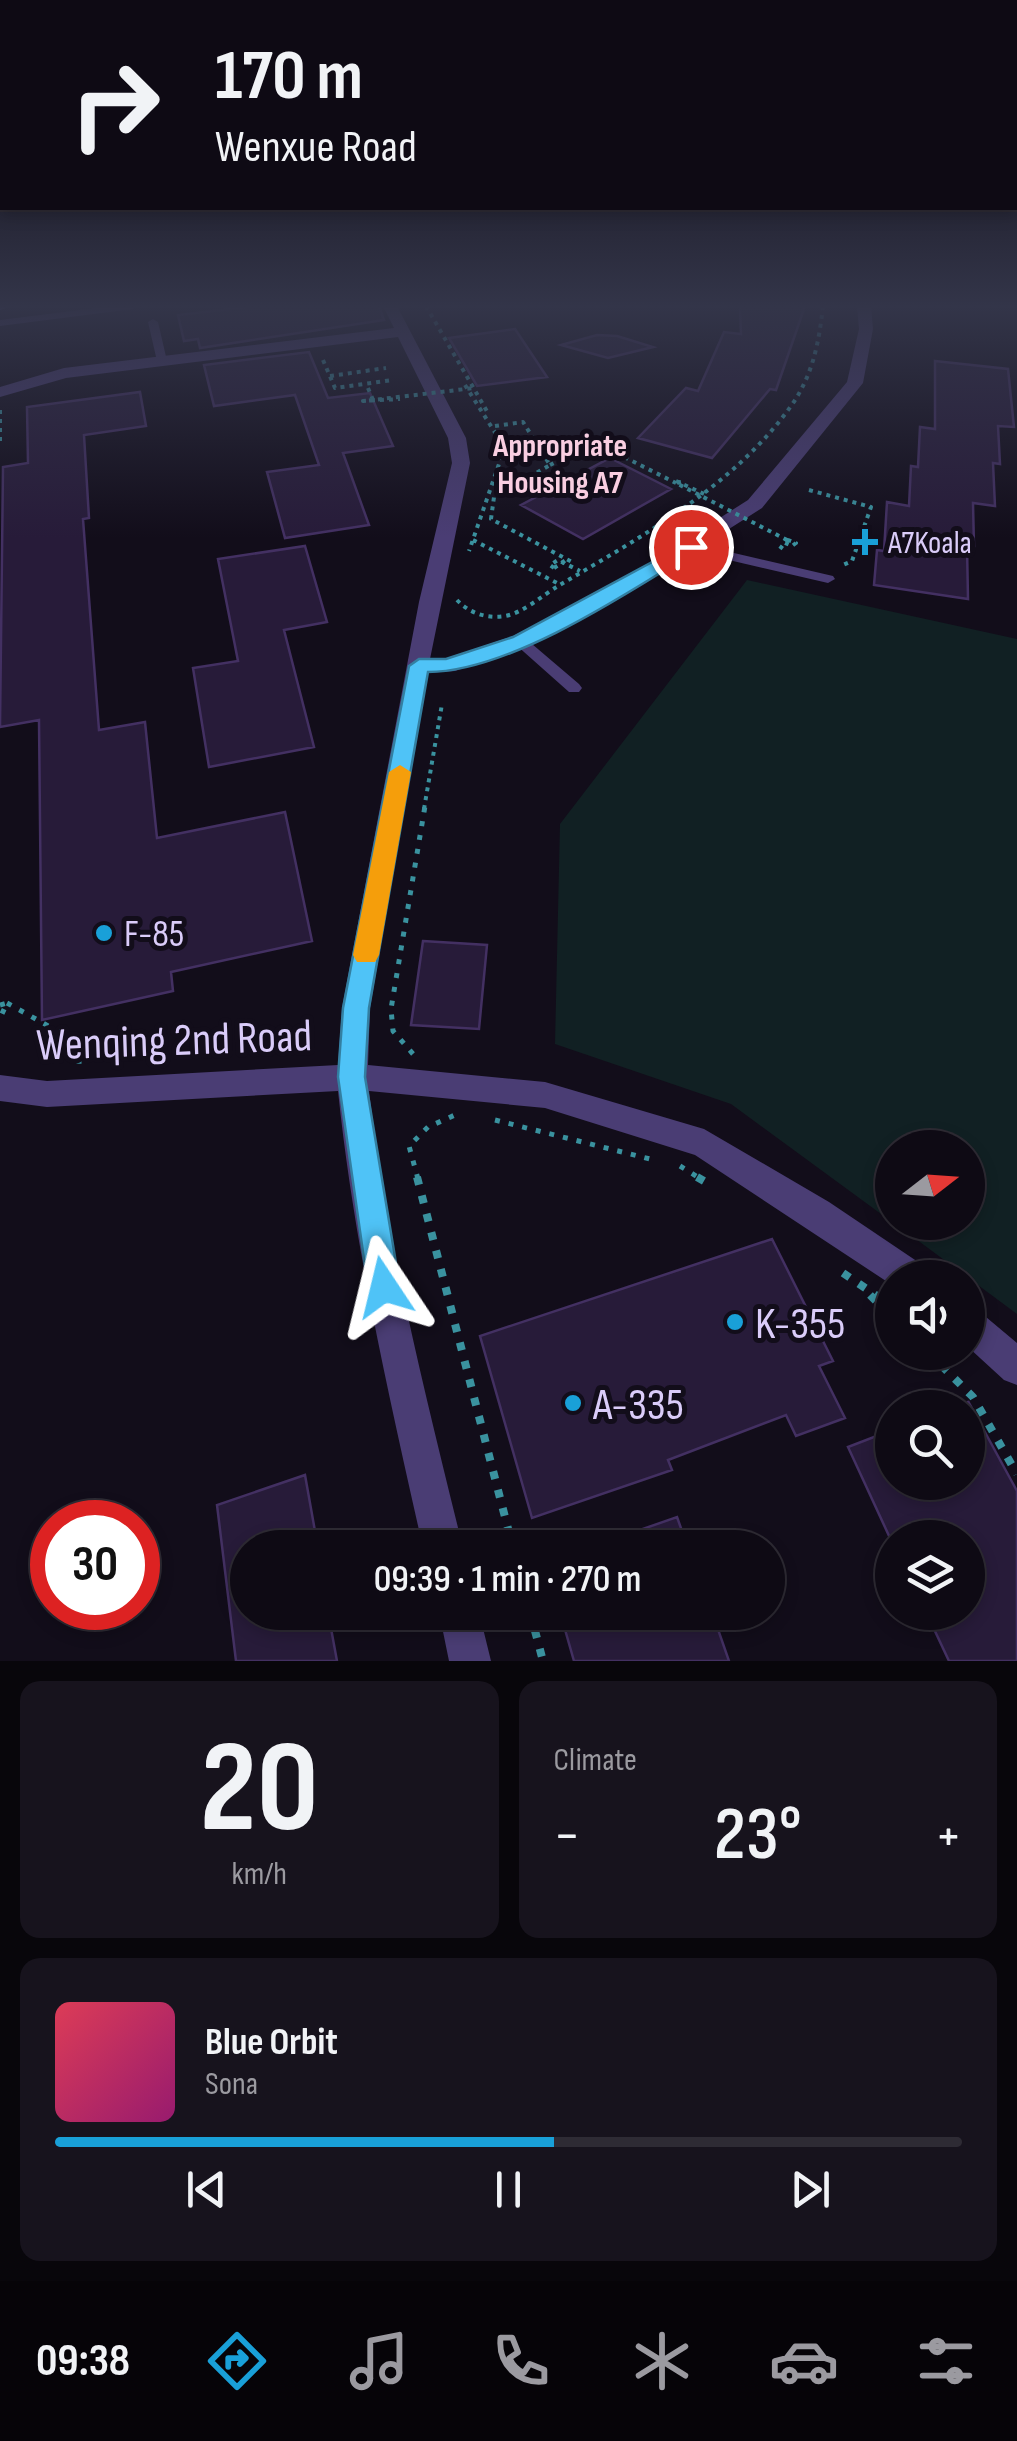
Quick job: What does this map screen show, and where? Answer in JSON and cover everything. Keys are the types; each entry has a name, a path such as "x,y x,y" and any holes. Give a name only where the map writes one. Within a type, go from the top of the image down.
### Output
{"street":[{"path":"0,392 30,384"},
{"path":"429,384 458,438 461,464 356,1008 352,1077 360,1150 392,1327 439,1530"},
{"path":"419,666 447,666 520,641 623,588 691,547 755,504 855,384"},
{"name":"Wenqing 2nd Road","path":"0,1088 47,1094 352,1077 417,1080 545,1095 704,1144 884,1260"},
{"path":"985,1339 1017,1367"},
{"path":"463,1630 470,1661"}],"lane":[{"path":"691,547 828,579"},
{"path":"520,641 574,688"}],"path":[{"path":"333,384 335,388 367,384"},
{"path":"471,384 496,428"},
{"path":"459,588 456,602 484,618 509,616 705,494 781,420 803,384"},
{"path":"466,385 501,442 502,453 498,475 485,497 467,556"},
{"path":"368,388 373,400"},
{"path":"400,399 363,401 474,388"},
{"path":"0,408 0,445"},
{"path":"496,428 524,422 550,465"},
{"path":"496,428 506,428"},
{"path":"580,571 558,560 550,565 554,568 568,560 491,518 494,496 586,447 606,448 705,494"},
{"path":"679,483 785,542 780,549"},
{"path":"809,490 871,507 852,562 840,566"},
{"path":"472,539 559,584"},
{"path":"767,545 802,556"},
{"path":"418,1058 393,1032 392,1010 442,704"},
{"path":"0,1018 4,1004 78,1043 79,1068"},
{"path":"458,1114 428,1127 409,1146 508,1530"},
{"path":"489,1118 660,1161"},
{"path":"679,1166 712,1186"},
{"path":"836,1268 875,1295"},
{"path":"862,1286 875,1299"},
{"path":"946,1370 973,1397 1017,1474"},
{"path":"535,1630 544,1661"}],"shaded area":[{"path":"747,580 1017,639 1017,1314 985,1290 985,1260 944,1260 917,1240 985,1240 985,1130 875,1130 875,1210 731,1104 555,1044 560,824"}],"building":[{"path":"209,384 322,384 328,398 370,393 393,446 343,453 369,525 285,538 267,472 319,465 295,395 214,406"},
{"path":"701,384 778,384 712,458 638,438 686,388 698,391"},
{"path":"935,384 1010,384 1014,427 998,426 1000,464 993,463 995,506 973,503 974,546 967,546 968,599 874,585 877,550 884,551 887,502 909,506 911,466 918,467 920,427 935,429"},
{"path":"140,392 146,426 84,435 89,518 83,519 99,730 145,722 157,838 285,812 312,941 171,972 173,991 42,1020 39,720 0,727 3,467 28,463 27,407"},
{"path":"610,458 671,489 583,539 521,505"},
{"path":"305,546 327,622 284,630 314,747 209,767 193,668 238,661 218,559"},
{"path":"423,941 487,945 479,1029 411,1025"},
{"path":"772,1239 833,1361 819,1366 845,1418 796,1436 786,1415 668,1460 672,1470 532,1518 480,1336"},
{"path":"985,1432 1017,1491 1017,1661 949,1661 934,1630 985,1630 985,1520 882,1520 848,1447 875,1437 875,1500 985,1500"},
{"path":"305,1475 315,1530 230,1530 230,1612 217,1505"},
{"path":"677,1517 682,1530 640,1530"},
{"path":"232,1630 331,1630 337,1661 236,1661"},
{"path":"565,1630 718,1630 729,1661 574,1661"}],"slow traffic":[{"path":"366,955 400,772"}],"place":[{"name":"A7Koala","path":"865,542"},
{"name":"F-85","path":"104,933"},
{"name":"K-355","path":"735,1322"},
{"name":"A-335","path":"573,1403"}],"district":[{"name":"Appropriate Housing A7","path":"560,464"}],"route":[{"path":"384,1287 360,1150 352,1077 356,1008 419,666 447,666 520,641 623,588 691,547"}]}
